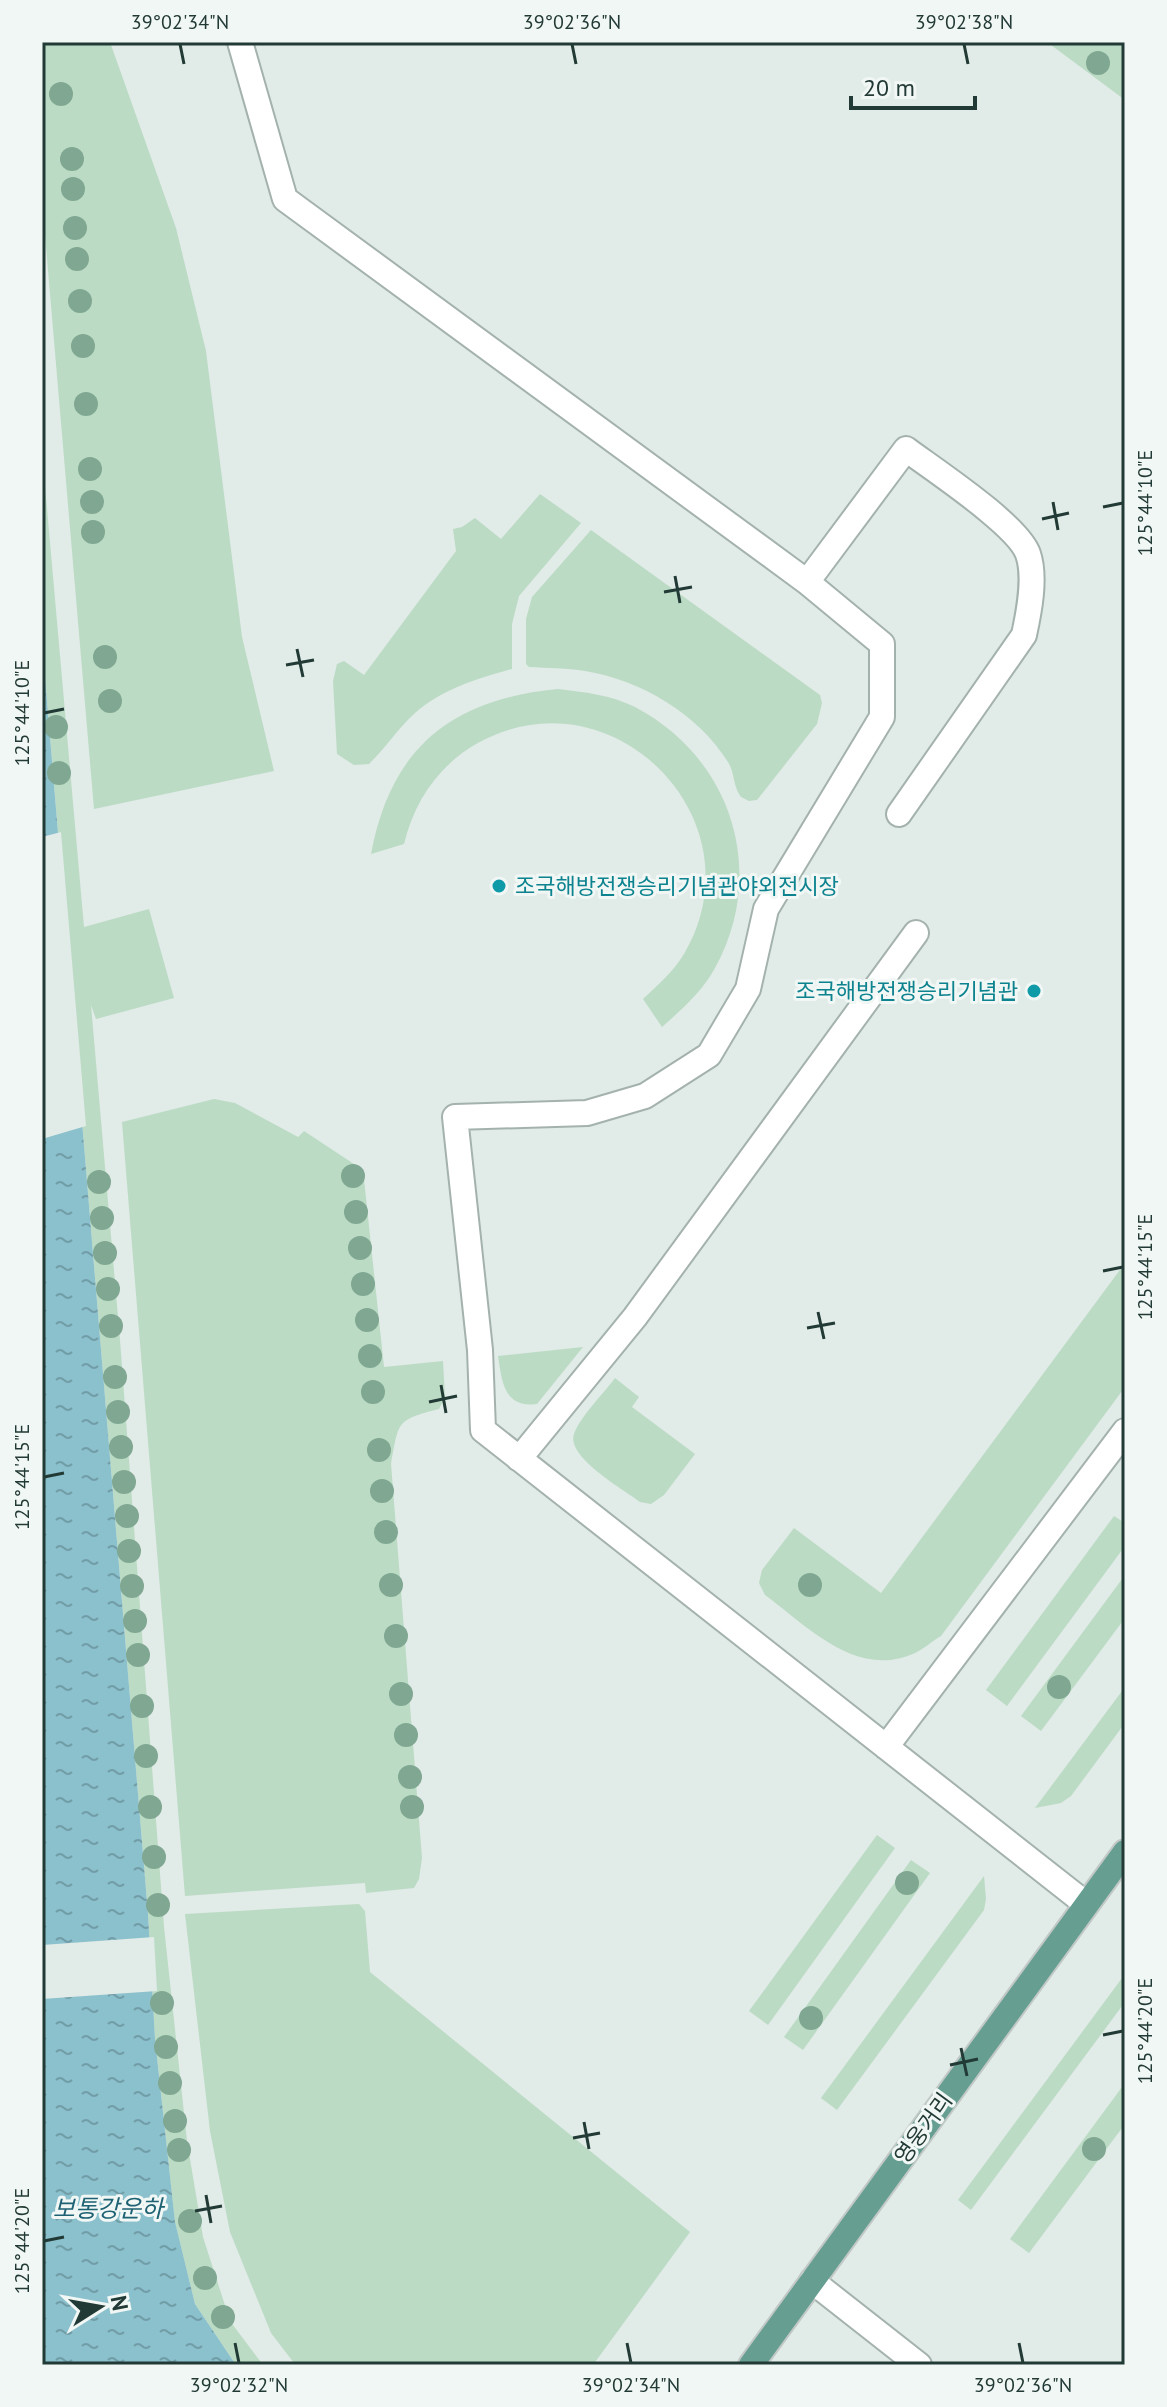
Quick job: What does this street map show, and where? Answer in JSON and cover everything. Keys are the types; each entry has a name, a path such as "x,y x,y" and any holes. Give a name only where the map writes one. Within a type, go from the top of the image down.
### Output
{"main road":[{"name":"영웅거리","path":"751,2365 1125,1852"}],"street":[{"path":"240,42 285,199 807,582 882,644 882,717 766,909 748,989 709,1055 645,1096 587,1113 455,1117 480,1350 483,1430 1086,1904"},
{"path":"807,582 906,449 1012,530 1028,554 1032,601 1024,635 899,814"},
{"path":"519,1459 635,1317 916,933"},
{"path":"886,1747 1125,1431"},
{"path":"812,2281 919,2365"}],"green space":[{"path":"42,42 110,42 176,228 206,351 242,637 274,771 94,809 42,200"},
{"path":"1047,42 1125,44 1125,100"},
{"path":"42,452 84,927 149,909 174,998 96,1019 91,1005 120,1340 164,1927 187,2141 203,2237 230,2321 263,2365 236,2365 195,2304 175,2223 155,2039 148,1914 42,641"},
{"path":"540,494 581,523 519,596 512,624 512,669 461,685 437,697 409,719 369,764 354,765 337,754 333,681 337,664 344,661 364,675 456,551 453,529 475,518 501,539"},
{"path":"591,530 820,695 822,703 817,724 757,800 749,801 741,797 730,766 716,745 684,714 666,702 627,682 606,676 578,670 529,667 526,664 526,619 532,597"},
{"path":"558,689 626,703 668,729 696,756 717,787 731,821 739,857 738,894 731,931 704,985 662,1027 643,999 684,954 703,903 704,854 688,808 660,770 622,741 577,725 527,725 476,744 450,763 430,786 414,814 404,844 371,854 380,817 394,784 411,757 432,735 458,717 487,704"},
{"path":"214,1099 235,1103 298,1137 304,1131 363,1170 384,1367 443,1361 445,1397 439,1409 414,1416 402,1424 391,1464 422,1858 419,1879 414,1888 366,1893 365,1883 185,1896 122,1122"},
{"path":"1125,1263 1125,1387 941,1636 915,1653 894,1660 873,1660 834,1646 765,1595 759,1583 762,1570 794,1528 881,1593"},
{"path":"583,1347 537,1404 518,1402 503,1384 498,1356"},
{"path":"615,1378 639,1397 632,1407 695,1454 664,1495 651,1504 640,1502 598,1472 574,1443 574,1434 581,1420"},
{"path":"1114,1516 1125,1523 1125,1546 1007,1706 986,1690"},
{"path":"1125,1575 1125,1618 1041,1731 1021,1716"},
{"path":"1125,1687 1125,1723 1071,1796 1061,1803 1035,1808"},
{"path":"877,1835 895,1848 768,2025 749,2011"},
{"path":"911,1860 930,1873 803,2050 784,2037"},
{"path":"984,1876 984,1910 837,2110 821,2098"},
{"path":"359,1904 365,1911 370,1972 690,2232 593,2365 299,2365 294,2363 271,2333 230,2232 210,2131 185,1914"},
{"path":"1125,1974 1125,2002 971,2210 958,2200"},
{"path":"1125,2083 1125,2124 1029,2253 1010,2239"}],"water":[{"name":"보통강운하","path":"42,641 148,1914 155,2039 175,2222 195,2304 236,2365 42,2365"}],"pier":[{"path":"61,832 86,1126 42,1139 42,837"},
{"path":"154,1937 157,1991 42,1999 42,1945"}],"place":[{"name":"조국해방전쟁승리기념관야외전시장","path":"499,886"},
{"name":"조국해방전쟁승리기념관","path":"1034,991"}]}
